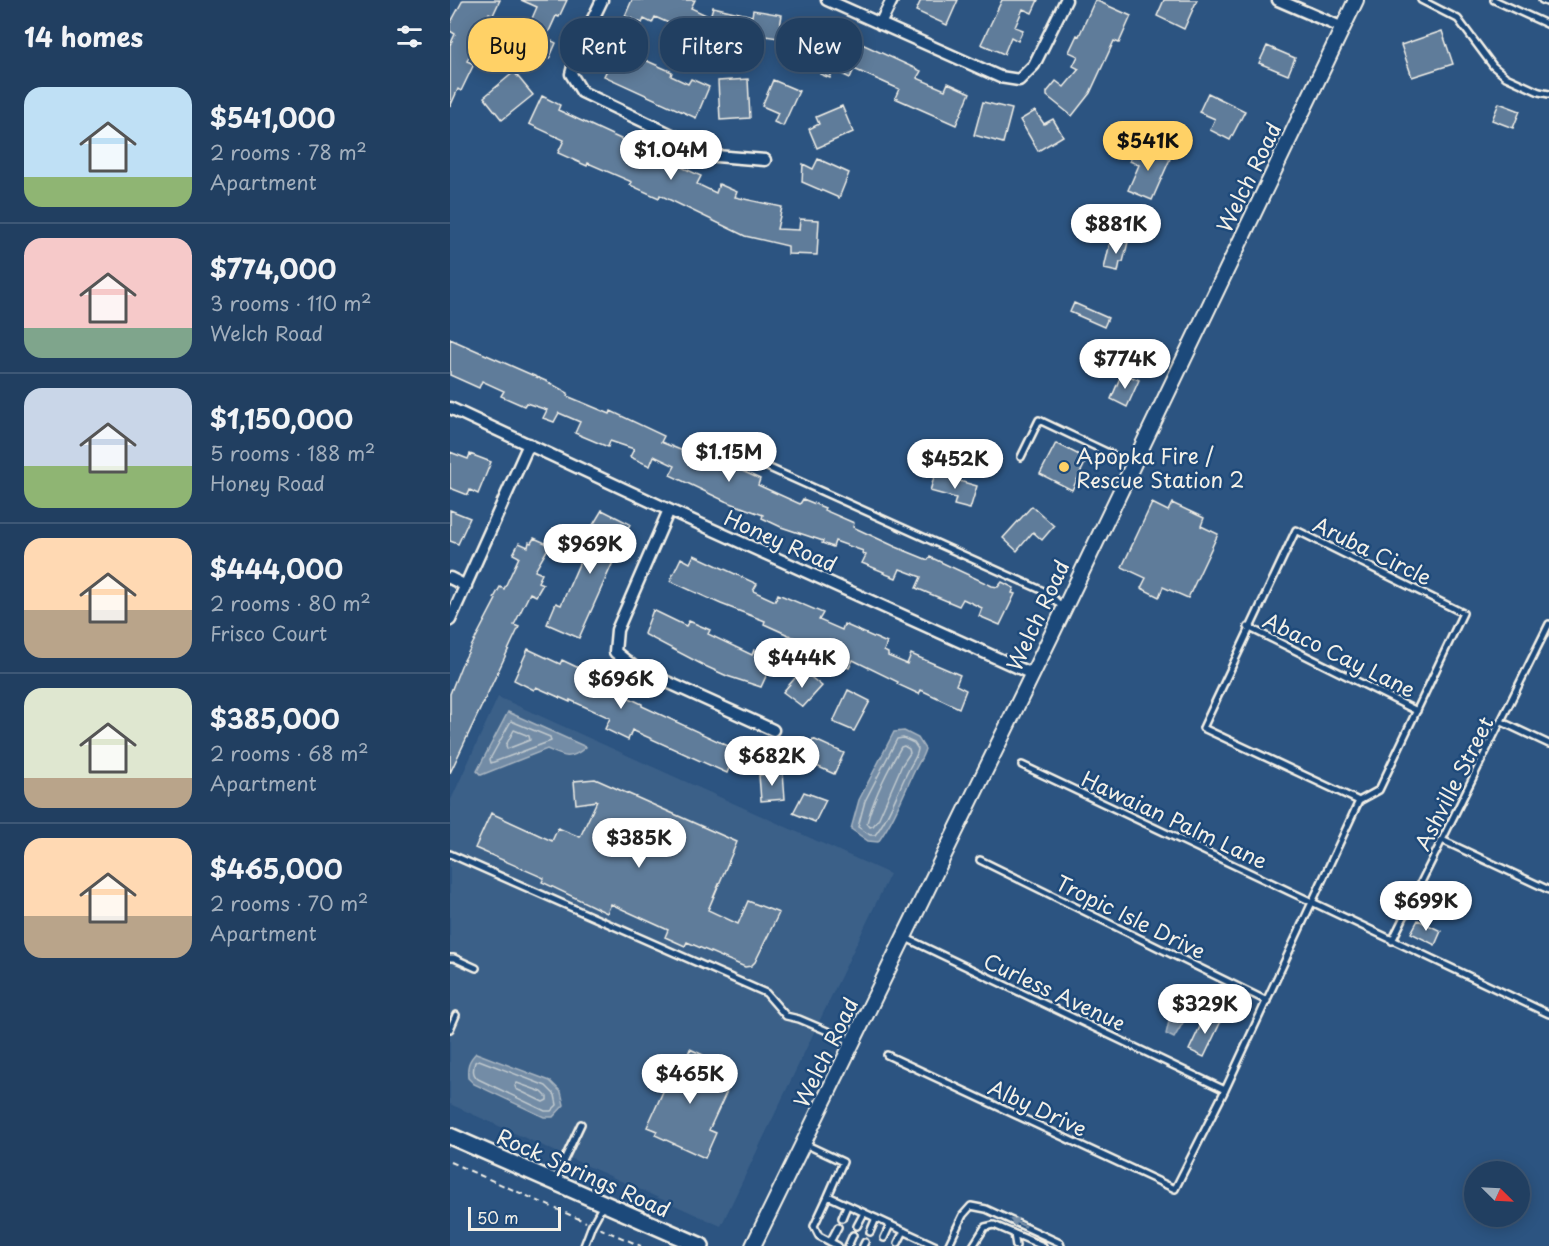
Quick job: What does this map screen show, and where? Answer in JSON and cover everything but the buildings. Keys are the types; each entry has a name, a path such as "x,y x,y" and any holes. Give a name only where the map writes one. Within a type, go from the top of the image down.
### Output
{"main road":[{"name":"Rock Springs Road","path":"450,1136 701,1246"}],"street":[{"path":"602,0 577,52 571,74 582,92 716,156 765,160"},
{"path":"827,0 1000,77 1019,80 1034,65 1066,0"},
{"path":"880,24 892,0"},
{"path":"1278,0 1342,28"},
{"name":"Welch Road","path":"753,1246 1032,675 1356,0"},
{"name":"Honey Road","path":"450,408 1032,675"},
{"path":"450,620 529,444"},
{"path":"669,510 616,630 615,652 634,667 773,730"},
{"path":"450,579 466,586"}],"lane":[{"path":"1421,0 1458,19 1493,66 1506,77 1539,92 1549,94"},
{"path":"1494,0 1549,25"},
{"path":"1542,0 1549,3"},
{"path":"1020,457 1039,420 1132,465"},
{"path":"716,444 1048,593 1063,608"},
{"name":"Aruba Circle","path":"1296,530 1463,613 1379,790 1359,801 1203,728 1248,627 1296,530"},
{"name":"Ashville Street","path":"1392,941 1549,624"},
{"name":"Abaco Cay Lane","path":"1248,627 1417,711"},
{"path":"1502,722 1549,744"},
{"name":"Hawaian Palm Lane","path":"1022,765 1313,902"},
{"path":"1225,1090 1359,801"},
{"path":"1442,840 1549,890"},
{"path":"450,854 766,993 786,1016 799,1019 853,1042"},
{"name":"Tropic Isle Drive","path":"980,861 1267,1001"},
{"path":"1313,902 1549,1014"},
{"name":"Curless Avenue","path":"904,937 1225,1090"},
{"path":"450,958 476,968"},
{"path":"450,1029 456,1015"},
{"name":"Alby Drive","path":"887,1055 1175,1189 1225,1090"},
{"path":"554,1182 581,1124"},
{"path":"803,1143 843,1162 814,1226 819,1236 838,1246"},
{"path":"828,1196 936,1246"},
{"path":"584,1246 592,1225 604,1204"},
{"path":"842,1218 847,1206"},
{"path":"948,1246 963,1215 971,1206 986,1209 1060,1242 1061,1246"},
{"path":"858,1226 864,1213"},
{"path":"870,1232 876,1218"},
{"path":"884,1238 891,1225"},
{"path":"973,1246 985,1227 994,1225 1043,1246"},
{"path":"831,1242 838,1227"},
{"path":"898,1243 904,1231"},
{"path":"1014,1234 1016,1246"},
{"path":"848,1246 853,1235"},
{"path":"916,1246 919,1238"}],"path":[{"path":"450,1162 640,1246"}],"shaded area":[{"path":"498,697 890,874 721,1226 450,1104 450,802"}],"water":[{"path":"508,712 586,747 571,756 547,749 481,775 477,771"},
{"path":"904,731 918,738 925,749 883,834 878,842 868,841 851,829 859,800 894,732"},
{"path":"1175,1015 1184,1021 1174,1038 1166,1034 1170,1017"},
{"path":"476,1053 550,1081 561,1092 564,1105 553,1117 544,1117 474,1084 468,1078 468,1071 470,1062"}],"place":[{"name":"Apopka Fire / Rescue Station 2","path":"1064,467"}]}
